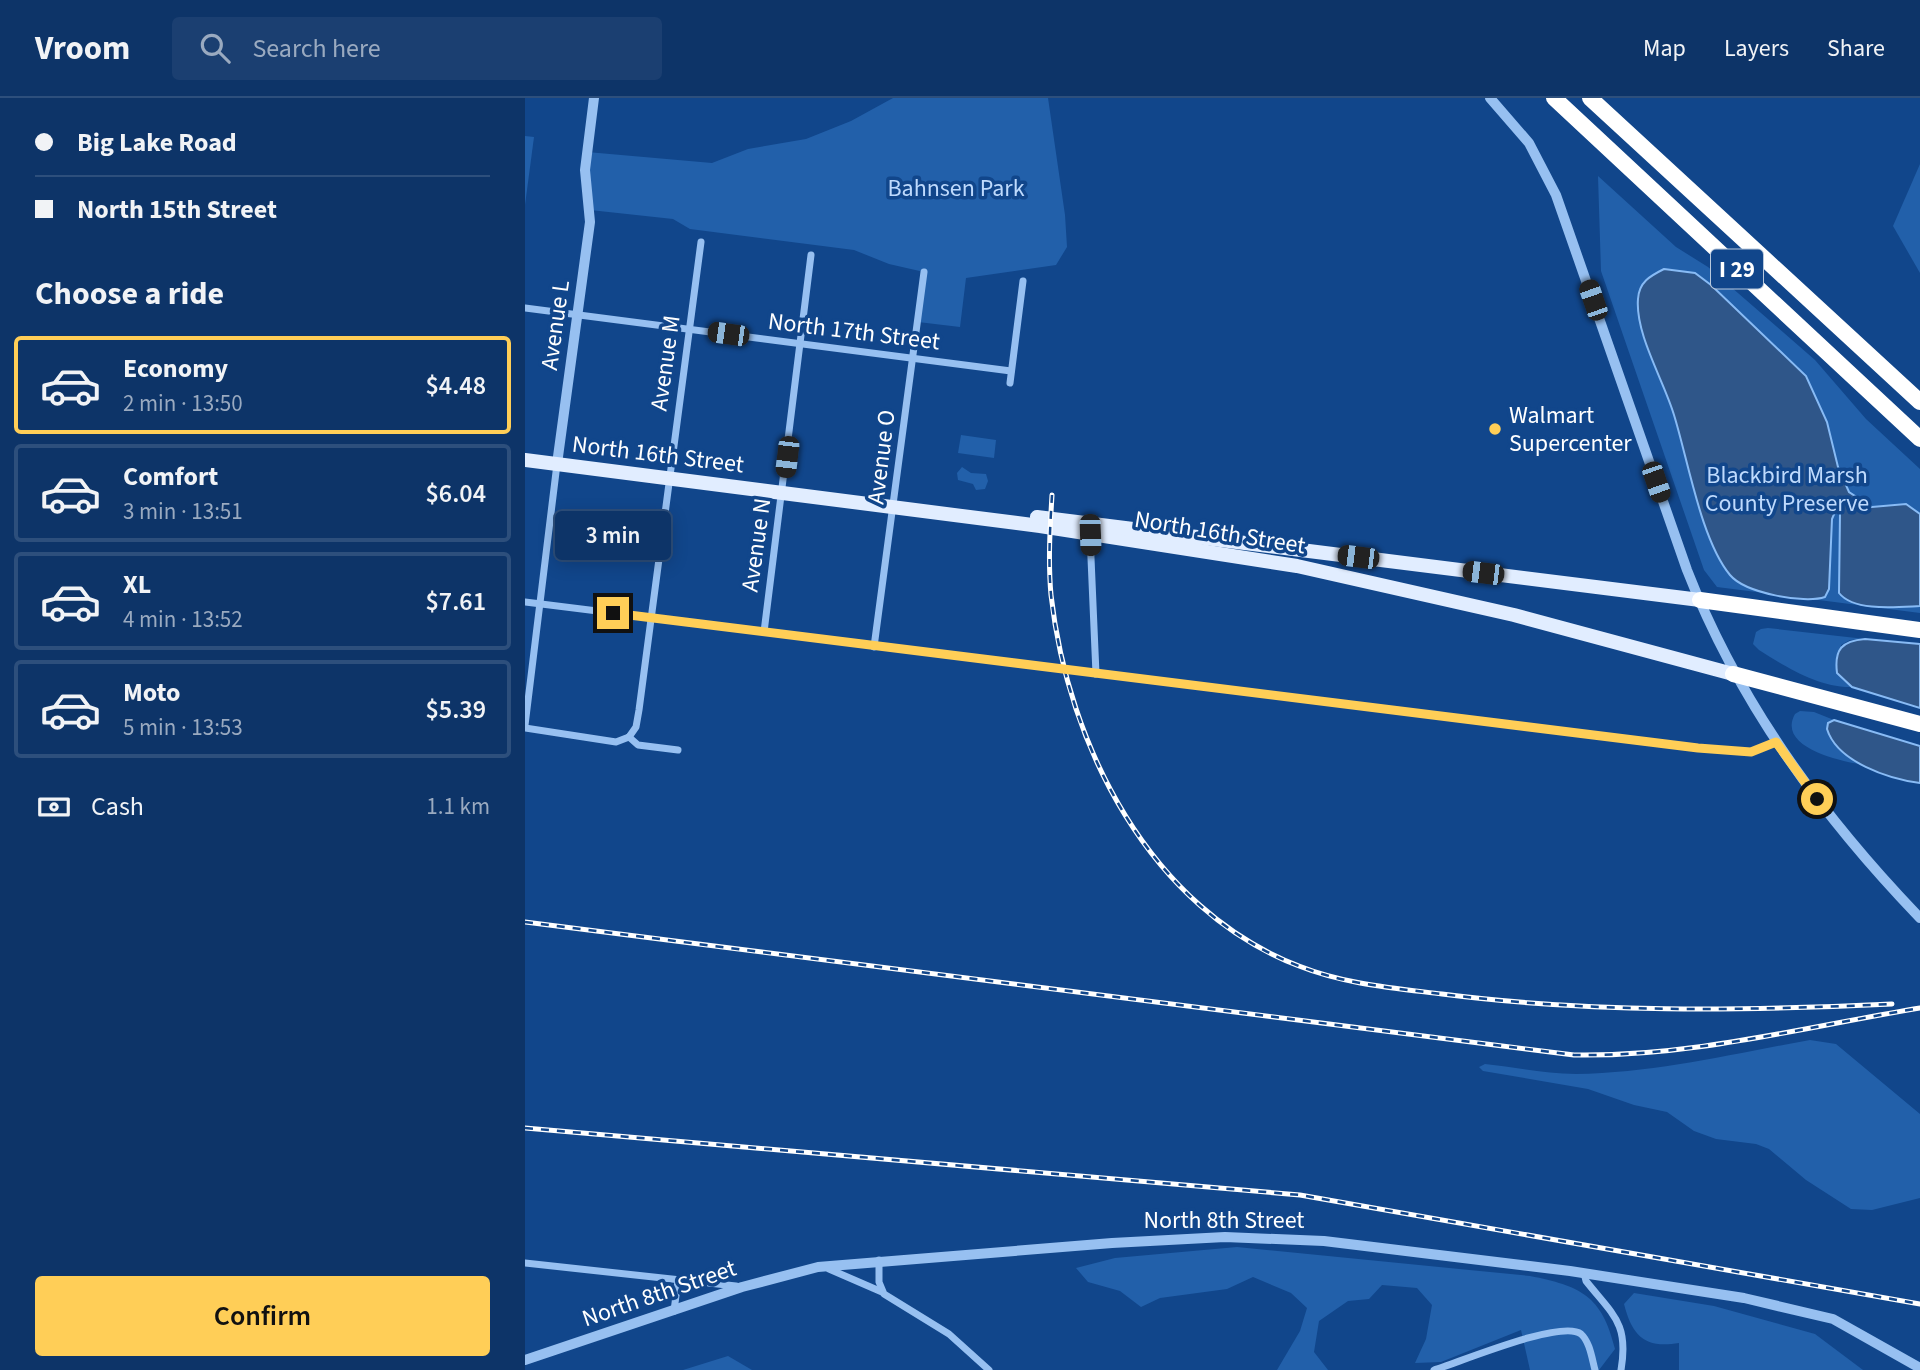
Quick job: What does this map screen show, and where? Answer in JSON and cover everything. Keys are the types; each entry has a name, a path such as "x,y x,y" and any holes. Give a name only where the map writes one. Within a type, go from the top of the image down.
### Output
{"highway":[{"name":"I 29","path":"1554,98 1920,439"},
{"name":"I 29","path":"1590,98 1920,402"},
{"path":"1700,600 1920,630"},
{"path":"1733,674 1920,724"}],"main road":[{"name":"North 16th Street","path":"525,450 558,459 894,503 1700,600"},
{"name":"North 16th Street","path":"525,460 558,459"},
{"name":"North 16th Street","path":"894,503 1285,564 1645,648 1733,674"}],"street":[{"name":"Avenue L","path":"525,726 590,213 585,170 594,98"},
{"path":"1490,98 1529,143 1556,195 1700,600 1733,674 1776,742 1846,837 1920,918"},
{"name":"Avenue M","path":"629,737 636,727 701,242"},
{"name":"Avenue N","path":"764,632 811,255"},
{"name":"Avenue O","path":"874,647 924,272"},
{"path":"1010,383 1023,281"},
{"name":"North 17th Street","path":"525,307 1011,371"},
{"path":"1090,535 1096,674"},
{"path":"525,601 874,647 1730,752 1758,751 1776,742"},
{"path":"525,726 616,742 629,737 638,744 678,750"},
{"name":"North 8th Street","path":"525,1360 742,1287 818,1267 1137,1241 1264,1238 1324,1241 1584,1273 1744,1298 1818,1314 1852,1328 1920,1368"},
{"path":"879,1260 880,1282 884,1294"},
{"path":"525,1263 742,1287"},
{"path":"818,1267 844,1273 884,1294 949,1334 989,1370"},
{"path":"1584,1273 1586,1280 1622,1326 1625,1342 1621,1370"},
{"path":"674,1311 678,1280"},
{"path":"1434,1370 1533,1335 1564,1329 1579,1333 1585,1339 1595,1370"}],"green space":[{"name":"Bahnsen Park","path":"893,98 1048,98 1067,247 1056,265 966,278 960,327 918,322 924,272 889,264 854,250 690,229 673,219 590,210 587,152 712,163 748,149 806,139 851,121"},
{"path":"525,136 534,137 525,205"},
{"path":"1920,164 1920,273 1893,226"},
{"name":"Blackbird Marsh County Preserve","path":"1598,176 1676,247 1708,267 1815,360 1866,419 1920,469 1920,613 1717,587 1704,570 1601,271"},
{"path":"961,435 996,440 994,458 958,453"},
{"path":"962,467 971,473 986,474 988,481 985,489 976,490 973,484 958,480 957,473"},
{"path":"1768,628 1865,639 1850,640 1841,645 1842,679 1852,687 1815,680 1759,650 1753,644 1756,632"},
{"path":"1800,711 1814,712 1834,720 1828,723 1828,731 1834,744 1845,754 1865,765 1828,757 1803,744 1795,736 1792,726 1795,714"},
{"path":"1810,1040 1836,1044 1920,1114 1920,1198 1872,1210 1851,1209 1806,1180 1769,1149 1756,1144 1716,1139 1694,1131 1667,1112 1634,1105 1588,1089 1483,1071 1479,1067 1485,1064 1553,1073 1606,1073 1693,1062"},
{"path":"1237,1247 1530,1276 1563,1284 1586,1296 1596,1305 1610,1331 1615,1349 1599,1370 1530,1370 1521,1330 1441,1362 1415,1363 1426,1339 1432,1305 1417,1288 1382,1285 1369,1299 1348,1301 1319,1321 1314,1352 1328,1370 1277,1370 1300,1331 1307,1308 1291,1293 1253,1277 1227,1289 1160,1298 1141,1307 1120,1291 1088,1282 1076,1268 1115,1258"},
{"path":"1634,1293 1714,1306 1815,1334 1863,1370 1679,1370 1679,1343 1657,1344 1648,1341 1636,1332 1631,1324 1624,1304"},
{"path":"728,1356 752,1370 683,1370"}],"shaded area":[{"name":"Blackbird Marsh County Preserve","path":"1664,269 1695,273 1711,285 1806,376 1827,422 1838,467 1849,492 1872,507 1906,504 1920,514 1920,606 1865,606 1846,599 1839,593 1840,513 1835,512 1832,519 1829,589 1825,597 1790,598 1761,592 1730,575 1711,542 1703,521 1674,415 1641,327 1638,299 1641,288 1650,277"},
{"path":"1865,639 1920,644 1920,708 1852,687 1837,673 1837,658 1841,648 1845,644"},
{"path":"1834,720 1920,746 1920,783 1894,778 1853,760 1841,751 1827,729 1828,723"}],"railway":[{"path":"1052,495 1050,583 1060,652 1076,709 1098,764 1125,816 1160,863 1200,905 1246,940 1299,966 1333,977 1387,987 1498,1000 1667,1009 1892,1004"},
{"path":"525,922 1574,1055 1705,1046 1920,1008"},
{"path":"525,1128 1300,1195 1920,1304"}],"place":[{"name":"Walmart Supercenter","path":"1495,429"}],"route":[{"path":"613,613 1730,752 1758,751 1776,742 1817,799"}]}
